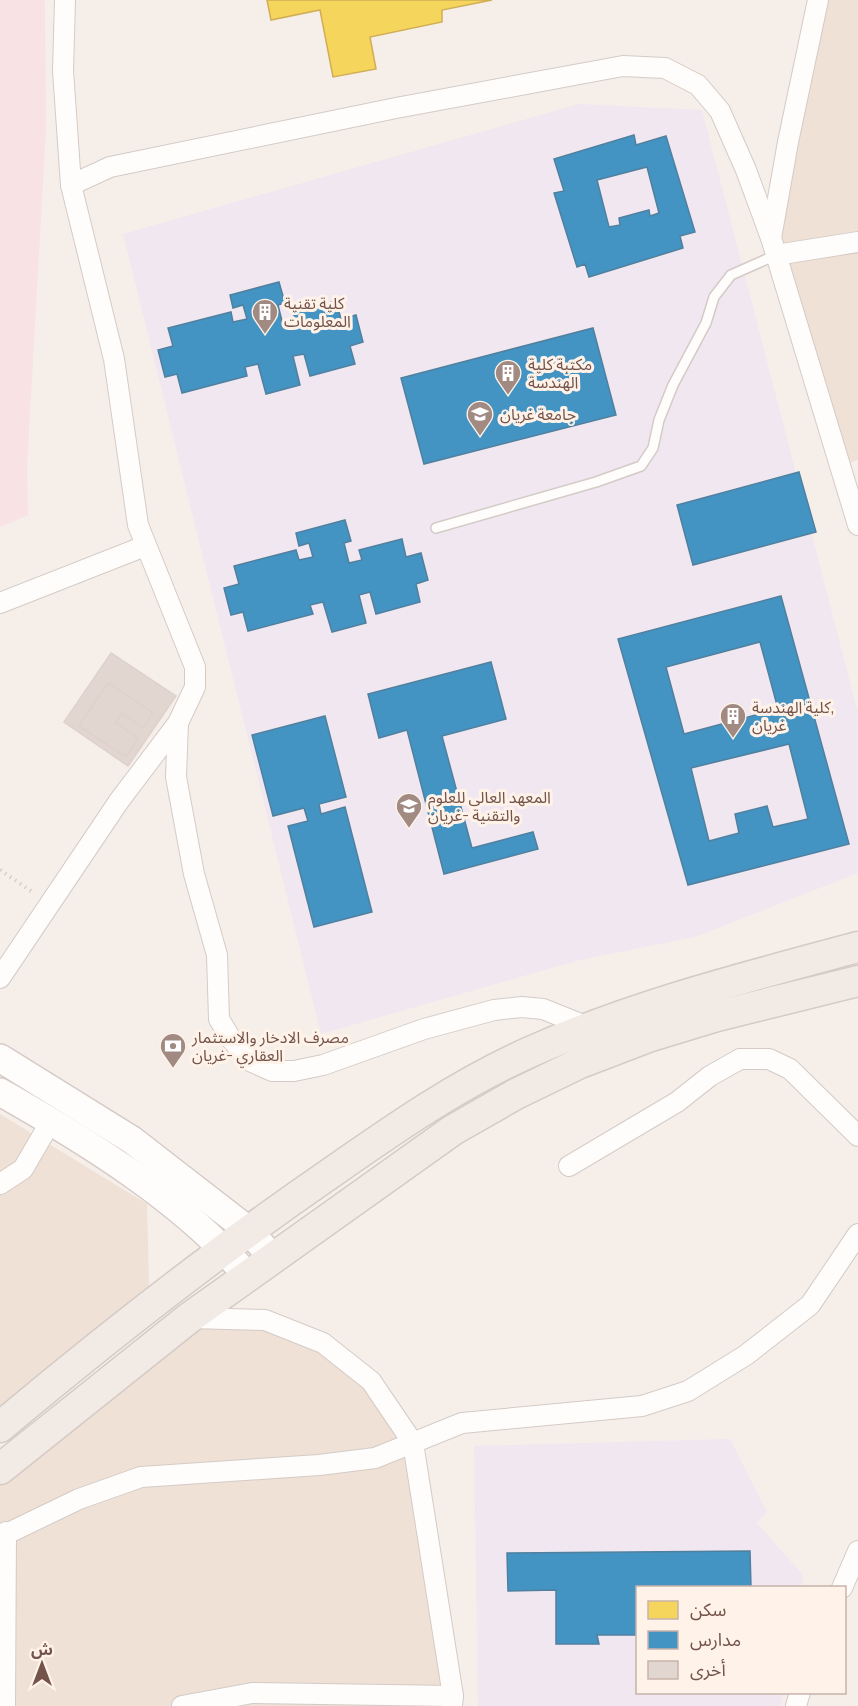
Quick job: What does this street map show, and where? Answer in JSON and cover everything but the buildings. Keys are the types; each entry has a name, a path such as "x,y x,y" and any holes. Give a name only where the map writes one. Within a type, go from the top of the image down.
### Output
{"main road":[{"path":"0,1427 85,1355 248,1230 432,1105 528,1053 588,1027 702,990 858,946"},
{"path":"0,1469 189,1318 248,1277 272,1257 453,1130 516,1094 580,1063 648,1037 717,1016 858,981"},
{"path":"0,1058 132,1140 248,1230 272,1257"},
{"path":"0,1092 51,1121 165,1199 224,1248 248,1277"}],"street":[{"path":"0,978 119,801 178,723 195,687 195,668 138,525 114,359 70,185 63,71 65,0"},
{"path":"774,247 788,142 818,0"},
{"path":"70,185 110,167 385,110 623,66 665,68 698,85 720,111 746,170 850,464 858,525"},
{"path":"774,247 858,242"},
{"path":"0,603 145,546"},
{"path":"178,723 176,777 194,874 217,955 219,1019 231,1039 250,1061 272,1071 294,1071 357,1054 424,1029 494,1010 513,1008 543,1009 588,1027"},
{"path":"569,1166 677,1102 710,1076 740,1059 769,1059 790,1069 858,1136"},
{"path":"0,1184 23,1169 51,1121"},
{"path":"5,1706 3,1535 79,1499 141,1478 319,1465 375,1458 462,1423 642,1406 688,1391 746,1355 810,1305 858,1234"},
{"path":"182,1706 252,1693 453,1701 413,1443 371,1381 323,1343 265,1320 189,1318"},
{"path":"842,1586 858,1551"}],"lane":[{"path":"436,528 596,482 640,466 653,448 659,420 673,385 706,323 714,297 731,275 774,247"}],"path":[{"path":"0,870 48,904"}],"shaded area":[{"path":"0,0 45,0 46,130 27,466 28,515 0,527"},
{"path":"819,0 858,0 858,460 842,465 778,253"},
{"name":"جامعة غريان","path":"579,104 702,110 858,713 858,873 695,937 580,960 321,1034 123,234"},
{"path":"0,1114 147,1204 149,1286 0,1406"},
{"path":"189,1319 265,1322 321,1344 370,1382 413,1443 451,1706 0,1706 0,1471"},
{"path":"730,1439 767,1512 757,1523 803,1575 801,1586 636,1586 636,1694 783,1694 781,1706 478,1706 474,1446"}],"place":[{"name":"كلية تقنية المعلومات","path":"265,335"},
{"name":"مكتبة كلية الهندسة","path":"508,396"},
{"name":"جامعة غريان","path":"480,437"},
{"name":"كلية الهندسة, غريان","path":"733,739"},
{"name":"المعهد العالي للعلوم والتقنية -غريان","path":"409,829"},
{"name":"مصرف الادخار والاستثمار العقاري -غريان","path":"173,1069"}]}
